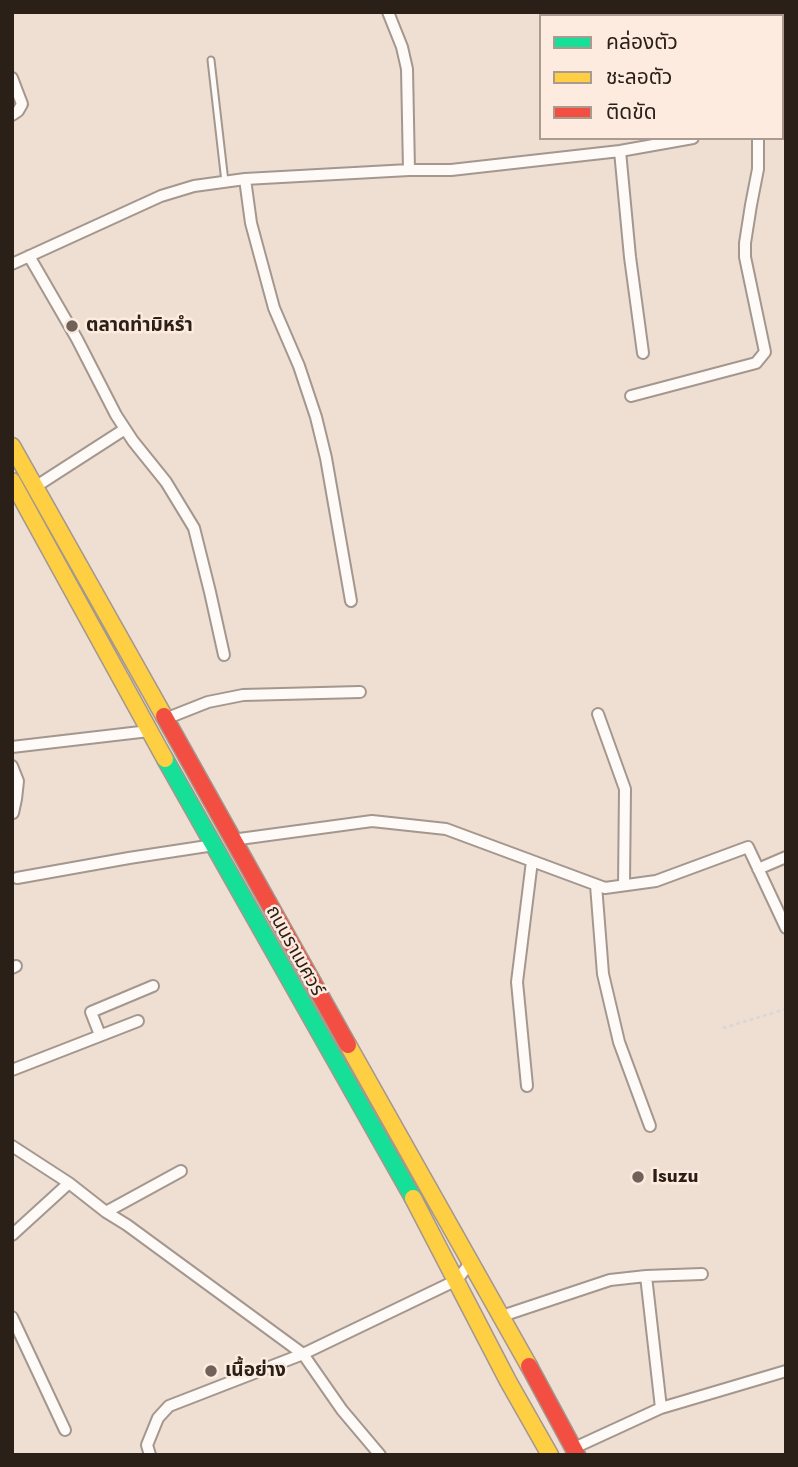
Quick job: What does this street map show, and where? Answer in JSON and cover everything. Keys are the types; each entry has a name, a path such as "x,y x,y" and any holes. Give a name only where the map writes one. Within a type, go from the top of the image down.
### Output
{"main road":[{"name":"ถนนราเมศวร์","path":"12,446 576,1451"},
{"name":"ถนนราเมศวร์","path":"12,481 149,731 408,1188 508,1381 550,1455"}],"street":[{"path":"388,12 402,47 407,69 409,170"},
{"path":"12,78 22,104 12,115"},
{"path":"12,264 161,197 194,186 245,179 451,170 681,140"},
{"path":"631,397 756,363 765,352 745,257 758,169 758,140"},
{"path":"620,150 630,257 643,353"},
{"path":"245,179 251,223 274,308 299,366 316,417 326,457 351,601"},
{"path":"29,256 125,429 166,482 194,528 223,655"},
{"path":"35,487 125,429"},
{"path":"165,719 208,702 243,695 360,692"},
{"path":"598,715 625,789 624,885"},
{"path":"12,747 149,731"},
{"path":"12,766 18,782 13,813"},
{"path":"232,840 372,821 446,829 605,888 656,881 748,847 786,928"},
{"path":"17,878 214,845"},
{"path":"758,869 786,858"},
{"path":"527,1086 517,982 532,861"},
{"path":"596,885 603,974 619,1042 650,1126"},
{"path":"100,1035 91,1012 153,986"},
{"path":"12,1070 138,1021"},
{"path":"12,1146 127,1224 303,1354 342,1410 380,1455"},
{"path":"106,1212 181,1171"},
{"path":"12,1235 69,1183"},
{"path":"150,1455 147,1445 158,1418 169,1406 303,1354 457,1280 470,1263"},
{"path":"502,1316 610,1280 702,1274"},
{"path":"646,1276 661,1408"},
{"path":"12,1317 65,1430"},
{"path":"576,1451 661,1408 786,1371"}],"lane":[{"path":"211,60 225,182"}],"path":[{"path":"723,1028 786,1009"}],"traffic: fast":[{"path":"165,759 413,1198"}],"traffic: slow":[{"path":"12,446 164,716"},
{"path":"12,481 165,759"},
{"path":"348,1045 529,1366"},
{"path":"413,1198 508,1381 550,1455"}],"traffic: jam":[{"path":"164,716 348,1045"},
{"path":"529,1366 577,1455"}],"place":[{"name":"ตลาดท่ามิหรำ","path":"72,326"},
{"name":"Isuzu","path":"638,1177"},
{"name":"เนื้อย่าง","path":"211,1371"}]}
